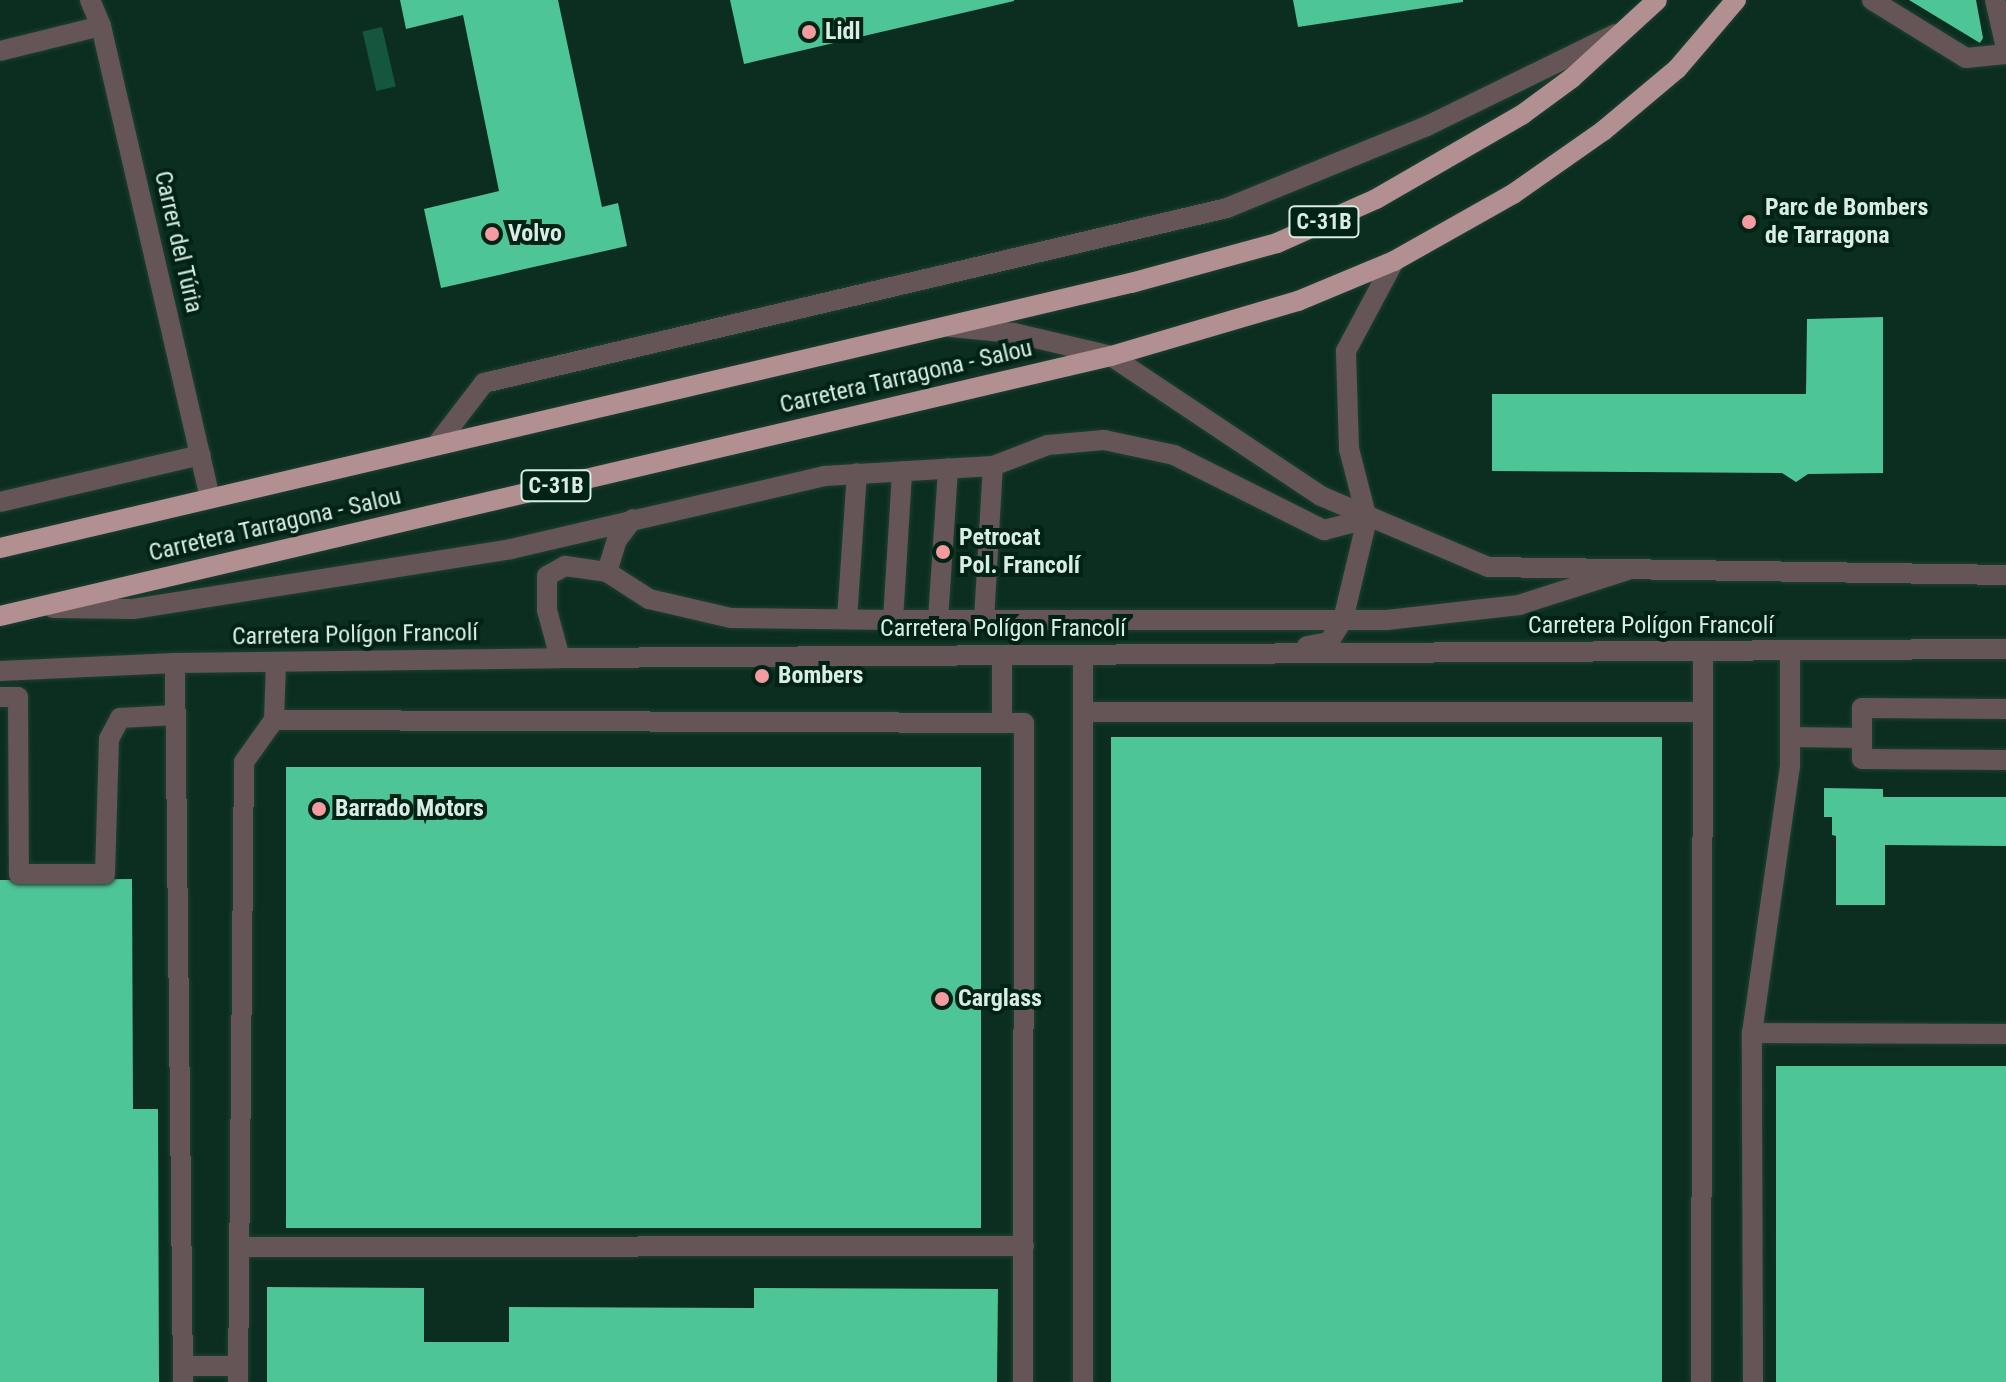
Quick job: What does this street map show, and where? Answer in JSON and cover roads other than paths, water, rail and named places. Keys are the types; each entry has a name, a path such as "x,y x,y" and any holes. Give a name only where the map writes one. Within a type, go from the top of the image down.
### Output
{"main road":[{"name":"Carretera Tarragona - Salou","path":"0,548 934,325 1131,283 1277,243 1376,199 1523,114 1657,0"},
{"name":"Carretera Tarragona - Salou","path":"0,616 1111,356 1298,301 1394,261 1513,194 1603,131 1677,69 1736,0"}],"street":[{"name":"Carrer del Túria","path":"90,0 101,26 210,498"},
{"path":"1872,0 1966,58 2006,51 1995,0"},
{"path":"0,51 101,26"},
{"path":"438,443 484,383 1227,208 1427,126 1620,32"},
{"path":"1259,654 1329,642 1343,620 1367,519 1349,449 1346,351 1394,261"},
{"path":"934,325 1014,333 1111,356 1321,496 1367,519 1488,567 2006,575"},
{"path":"38,607 133,609 511,549 633,519 857,473 993,466 1048,445 1104,440 1174,455 1324,530 1367,519"},
{"path":"0,502 201,455"},
{"path":"984,620 993,466"},
{"path":"938,620 948,468"},
{"path":"893,620 902,471"},
{"path":"847,619 857,473"},
{"path":"607,572 617,540 633,519"},
{"path":"560,658 547,610 547,576 565,566 607,572 649,599 731,618 893,620 1343,620 1519,605 1628,570"},
{"name":"Carretera Polígon Francolí","path":"0,671 175,663 560,658 2006,649"},
{"path":"1753,1382 1752,1033 1790,766 1790,651"},
{"path":"1701,1382 1703,652"},
{"path":"1002,655 1002,723"},
{"path":"1083,655 1083,1382"},
{"path":"175,663 183,1374 238,1374 244,762 274,720 276,663"},
{"path":"0,697 18,697 19,874 105,874 109,739 120,718 176,715"},
{"path":"2006,709 1862,708 1862,759 2006,760"},
{"path":"1083,712 1703,712"},
{"path":"274,720 1024,723 1023,1382"},
{"path":"1790,737 1862,738"},
{"path":"1752,1033 2006,1034"},
{"path":"239,1247 1024,1246"}],"place":[{"name":"Lidl","path":"809,32"},
{"name":"Parc de Bombers de Tarragona","path":"1749,222"},
{"name":"Volvo","path":"492,234"},
{"name":"Petrocat Pol. Francolí","path":"943,552"},
{"name":"Bombers","path":"762,676"},
{"name":"Barrado Motors","path":"319,809"},
{"name":"Carglass","path":"942,999"}]}
